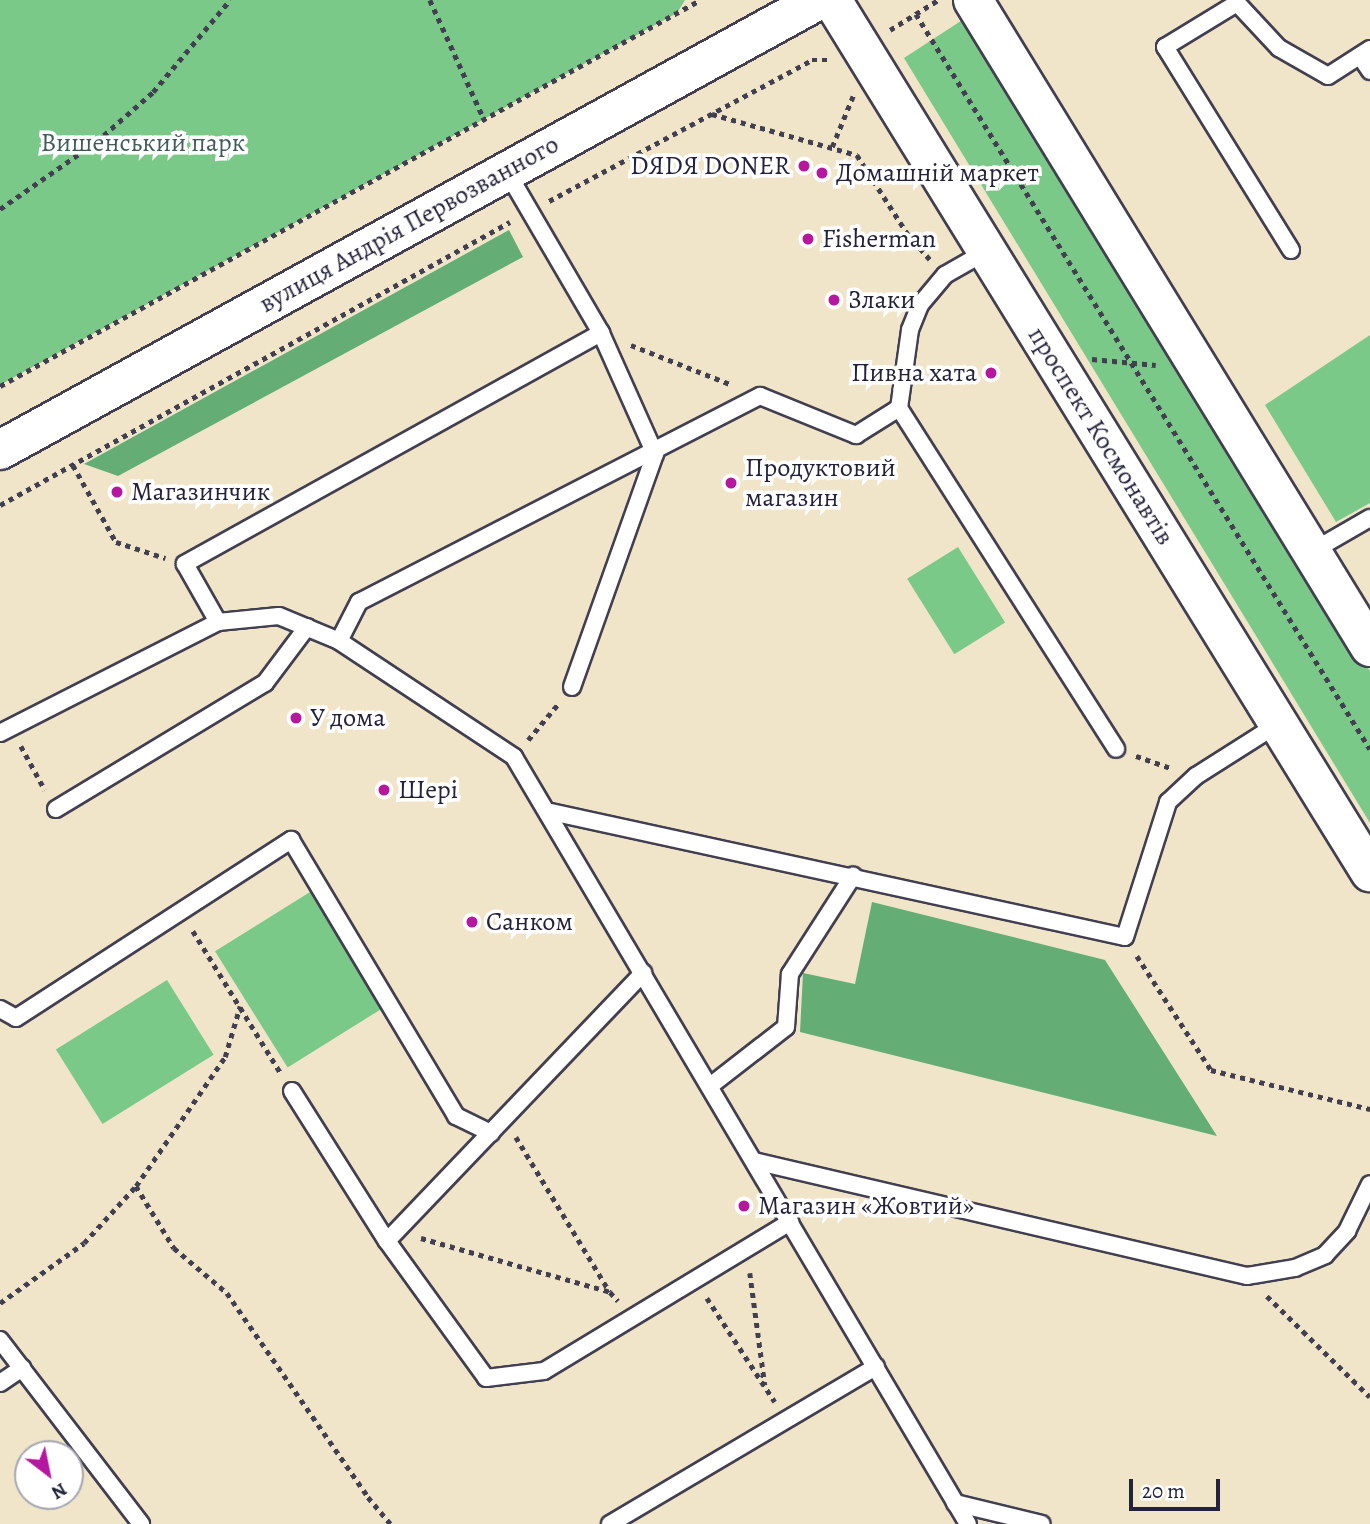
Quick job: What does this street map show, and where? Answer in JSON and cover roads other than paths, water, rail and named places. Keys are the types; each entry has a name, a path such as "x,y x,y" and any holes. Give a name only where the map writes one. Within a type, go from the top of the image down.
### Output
{"street":[{"name":"вулиця Андрія Первозванного","path":"0,450 819,0"},
{"name":"проспект Космонавтів","path":"832,0 859,66 987,251 1370,872"},
{"path":"974,0 1370,647"}],"lane":[{"path":"1291,250 1165,47 1237,3 1279,48 1328,76 1365,52 1370,71"},
{"path":"506,170 528,212 601,332 655,454 572,687"},
{"path":"987,251 945,275 920,305 910,330 899,408 1115,749"},
{"path":"218,622 185,564 601,332"},
{"path":"339,641 359,602 655,454 760,396 856,435 899,408"},
{"path":"1311,552 1370,518"},
{"path":"0,733 218,622 279,615 339,641 514,757 551,813 968,1524"},
{"path":"56,809 265,683 307,627"},
{"path":"551,813 853,876 1125,937 1168,802 1196,776 1278,724"},
{"path":"0,1009 16,1018 291,840 456,1116 491,1133"},
{"path":"710,1086 786,1027 790,974 853,876"},
{"path":"392,1236 643,973"},
{"path":"292,1091 486,1378 544,1371 790,1222"},
{"path":"754,1161 1247,1276 1295,1268 1325,1255 1347,1231 1370,1184"},
{"path":"0,1340 137,1522"},
{"path":"0,1383 22,1367"},
{"path":"610,1524 876,1367"},
{"path":"955,1503 1042,1524"}],"place":[{"name":"DЯDЯ DONER","path":"804,166"},
{"name":"Домашній маркет","path":"822,173"},
{"name":"Fisherman","path":"808,239"},
{"name":"Злаки","path":"834,300"},
{"name":"Пивна хата","path":"991,373"},
{"name":"Продуктовий магазин","path":"731,483"},
{"name":"Магазинчик","path":"117,492"},
{"name":"У дома","path":"296,718"},
{"name":"Шері","path":"384,790"},
{"name":"Санком","path":"472,922"},
{"name":"Магазин «Жовтий»","path":"744,1206"}],"park label":[{"name":"Вишенський парк","path":"143,143"}]}
